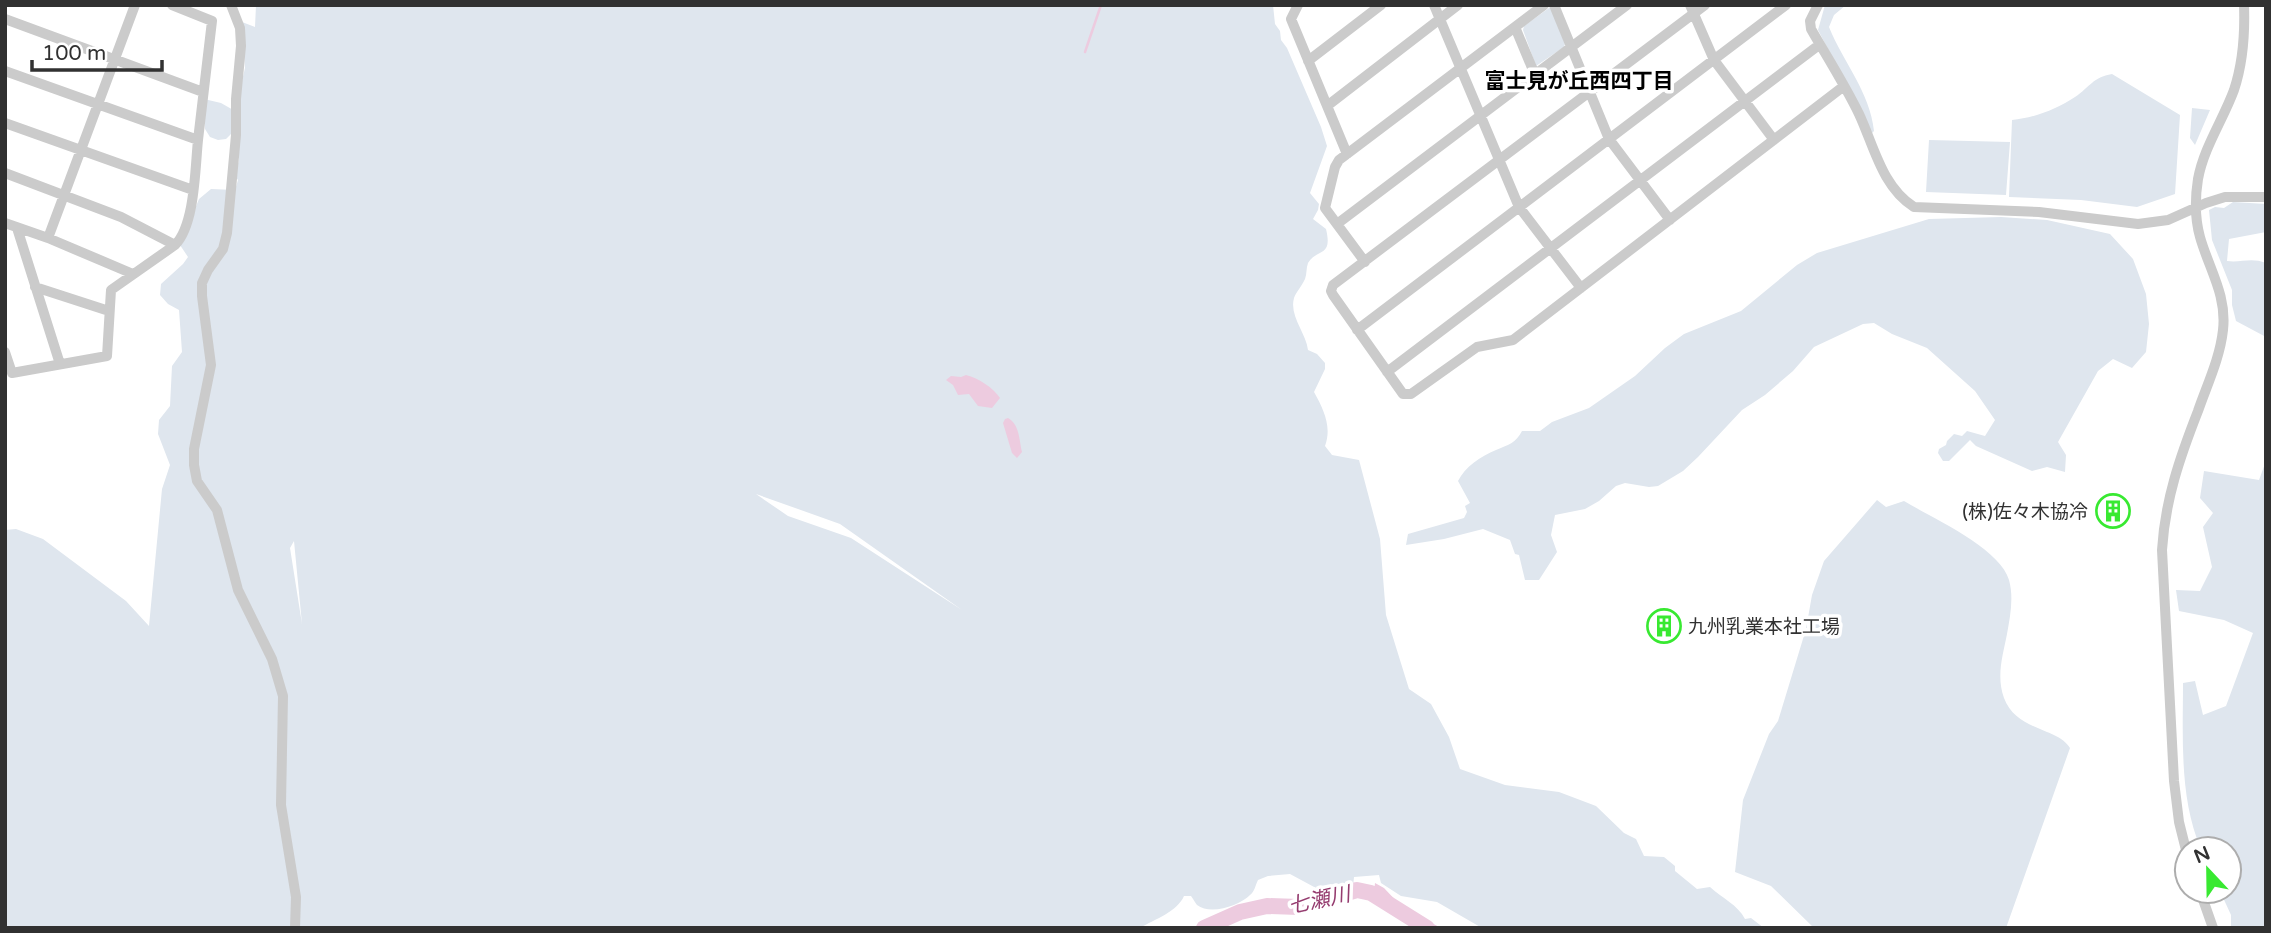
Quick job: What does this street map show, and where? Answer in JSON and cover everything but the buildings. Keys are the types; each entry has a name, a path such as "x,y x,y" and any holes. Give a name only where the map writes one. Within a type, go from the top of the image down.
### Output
{"street":[{"path":"48,238 135,5"},
{"path":"5,352 12,373 107,356 111,290 183,237 193,190 212,21 172,5"},
{"path":"231,5 240,28 241,46 236,135 227,233 223,249 202,283 211,365 194,449 194,465 197,481 217,510 223,525 238,590 279,675 284,724 281,805 296,897 295,928"},
{"path":"1298,5 1291,19 1347,154"},
{"path":"1308,61 1381,5"},
{"path":"1434,5 1519,207 1581,288"},
{"path":"1327,106 1458,5"},
{"path":"1365,262 1325,208 1335,167 1347,154 1544,5"},
{"path":"1554,5 1609,139 1670,220"},
{"path":"1336,224 1627,5"},
{"path":"1704,5 1692,9 1590,92 1333,285 1331,291 1403,394 1411,394 1477,347 1513,340 1844,86"},
{"path":"1357,330 1786,5"},
{"path":"1818,5 1809,23 1819,45 1860,116 1889,181 1900,196 1914,207 2039,212 2138,224 2168,220 2196,207 2231,196 2266,197"},
{"path":"2183,835 2174,780 2161,563 2165,514 2171,487 2214,368 2223,331 2220,291 2201,238 2196,207 2197,187 2203,162 2238,75 2244,5"},
{"path":"1692,9 1714,60 1774,140"},
{"path":"5,19 203,92"},
{"path":"1515,27 1535,75"},
{"path":"1387,372 1819,45"},
{"path":"5,71 198,140"},
{"path":"5,123 193,190"},
{"path":"5,173 121,217 175,245"},
{"path":"5,223 133,274"},
{"path":"17,228 60,364"},
{"path":"35,287 108,311"},
{"path":"2205,905 2213,928"}],"shaded area":[{"path":"256,5 1273,5 1275,24 1280,31 1281,40 1287,48 1327,146 1310,193 1319,204 1313,219 1326,229 1326,249 1308,263 1305,279 1294,298 1294,311 1308,350 1317,354 1325,363 1325,369 1314,392 1326,419 1328,432 1325,446 1332,455 1359,460 1380,539 1386,615 1409,689 1431,704 1449,737 1460,769 1505,785 1559,792 1596,806 1624,833 1636,839 1644,856 1664,857 1675,866 1675,871 1697,889 1710,887 1734,906 1745,919 1751,918 1764,928 1482,928 1437,902 1401,896 1381,883 1379,875 1354,877 1353,887 1331,890 1326,887 1316,888 1290,874 1258,880 1250,895 1225,908 1203,908 1197,905 1191,896 1184,896 1171,911 1140,928 5,928 5,530 16,529 43,539 126,601 149,626 162,489 170,465 158,434 159,420 170,406 172,366 182,352 179,310 168,304 160,295 161,284 188,257 180,245 199,199 211,189 235,190 238,180 234,175 239,161 238,153 231,134 226,139 210,137 205,129 204,99 221,103 235,111 245,68 242,22 255,27","holes":["756,494 840,524 962,610 851,538 788,516","294,541 302,624 290,548"]},
{"path":"1825,5 1846,5 1834,15 1829,27 1862,90 1871,117 1874,131 1872,133 1818,30"},
{"path":"1549,8 1565,44 1536,66 1523,30 1524,26"},
{"path":"2112,74 2180,115 2175,194 2137,207 2081,200 2009,197 2012,120 2053,109 2075,97 2096,80"},
{"path":"2192,108 2210,110 2195,145 2190,138"},
{"path":"1929,140 2010,142 2006,195 1926,192"},
{"path":"2233,202 2266,204 2266,232 2229,239 2227,261 2256,260 2266,263 2266,337 2236,321 2232,290 2212,240 2209,210 2215,207 2224,208"},
{"path":"2001,217 2047,220 2110,234 2133,259 2146,294 2149,324 2146,352 2132,368 2113,359 2098,371 2058,442 2066,455 2065,472 2047,467 2032,471 1976,446 1970,440 1949,461 1943,461 1938,453 1939,449 1946,445 1954,434 1962,436 1967,431 1985,436 1995,420 1975,391 1927,348 1892,334 1874,323 1863,324 1814,347 1793,371 1742,410 1683,471 1658,486 1625,483 1616,486 1585,509 1555,515 1551,535 1557,552 1539,580 1525,580 1519,555 1515,554 1510,540 1483,529 1406,545 1408,534 1464,518 1467,512 1465,506 1470,503 1458,481 1479,459 1511,443 1522,431 1540,431 1552,422 1589,408 1635,376 1684,334 1741,311 1797,265 1817,253 1929,219"},
{"path":"966,375 981,381 997,394 1000,398 992,408 978,406 969,394 958,395 953,385 946,380 951,376"},
{"path":"1008,418 1018,433 1022,452 1017,458 1012,453 1003,423"},
{"path":"2266,461 2266,928 2231,928 2231,915 2226,905 2243,905 2243,835 2196,835 2189,809 2184,767 2183,683 2195,681 2203,715 2226,706 2253,633 2224,620 2179,611 2176,590 2200,591 2212,567 2203,527 2213,513 2200,498 2204,471 2259,480"},
{"path":"1877,500 1886,507 1904,501 1979,545 2003,568 2009,580 2011,601 2000,674 2004,698 2018,717 2057,736 2070,748 2006,928 1814,928 1771,886 1735,872 1743,800 1769,734 1778,721 1806,629 1812,595 1824,561"},
{"path":"1375,883 1384,888 1402,907 1441,928 1413,928 1373,901"}],"waterway":[{"path":"1085,52 1101,5"},
{"name":"七瀬川","path":"1204,928 1240,912 1267,906 1299,907 1357,890 1371,893 1427,928"}],"place":[{"name":"(株)佐々木協冷","path":"2113,511"},
{"name":"九州乳業本社工場","path":"1664,626"}],"district":[{"name":"富士見が丘西四丁目","path":"1579,81"}]}
